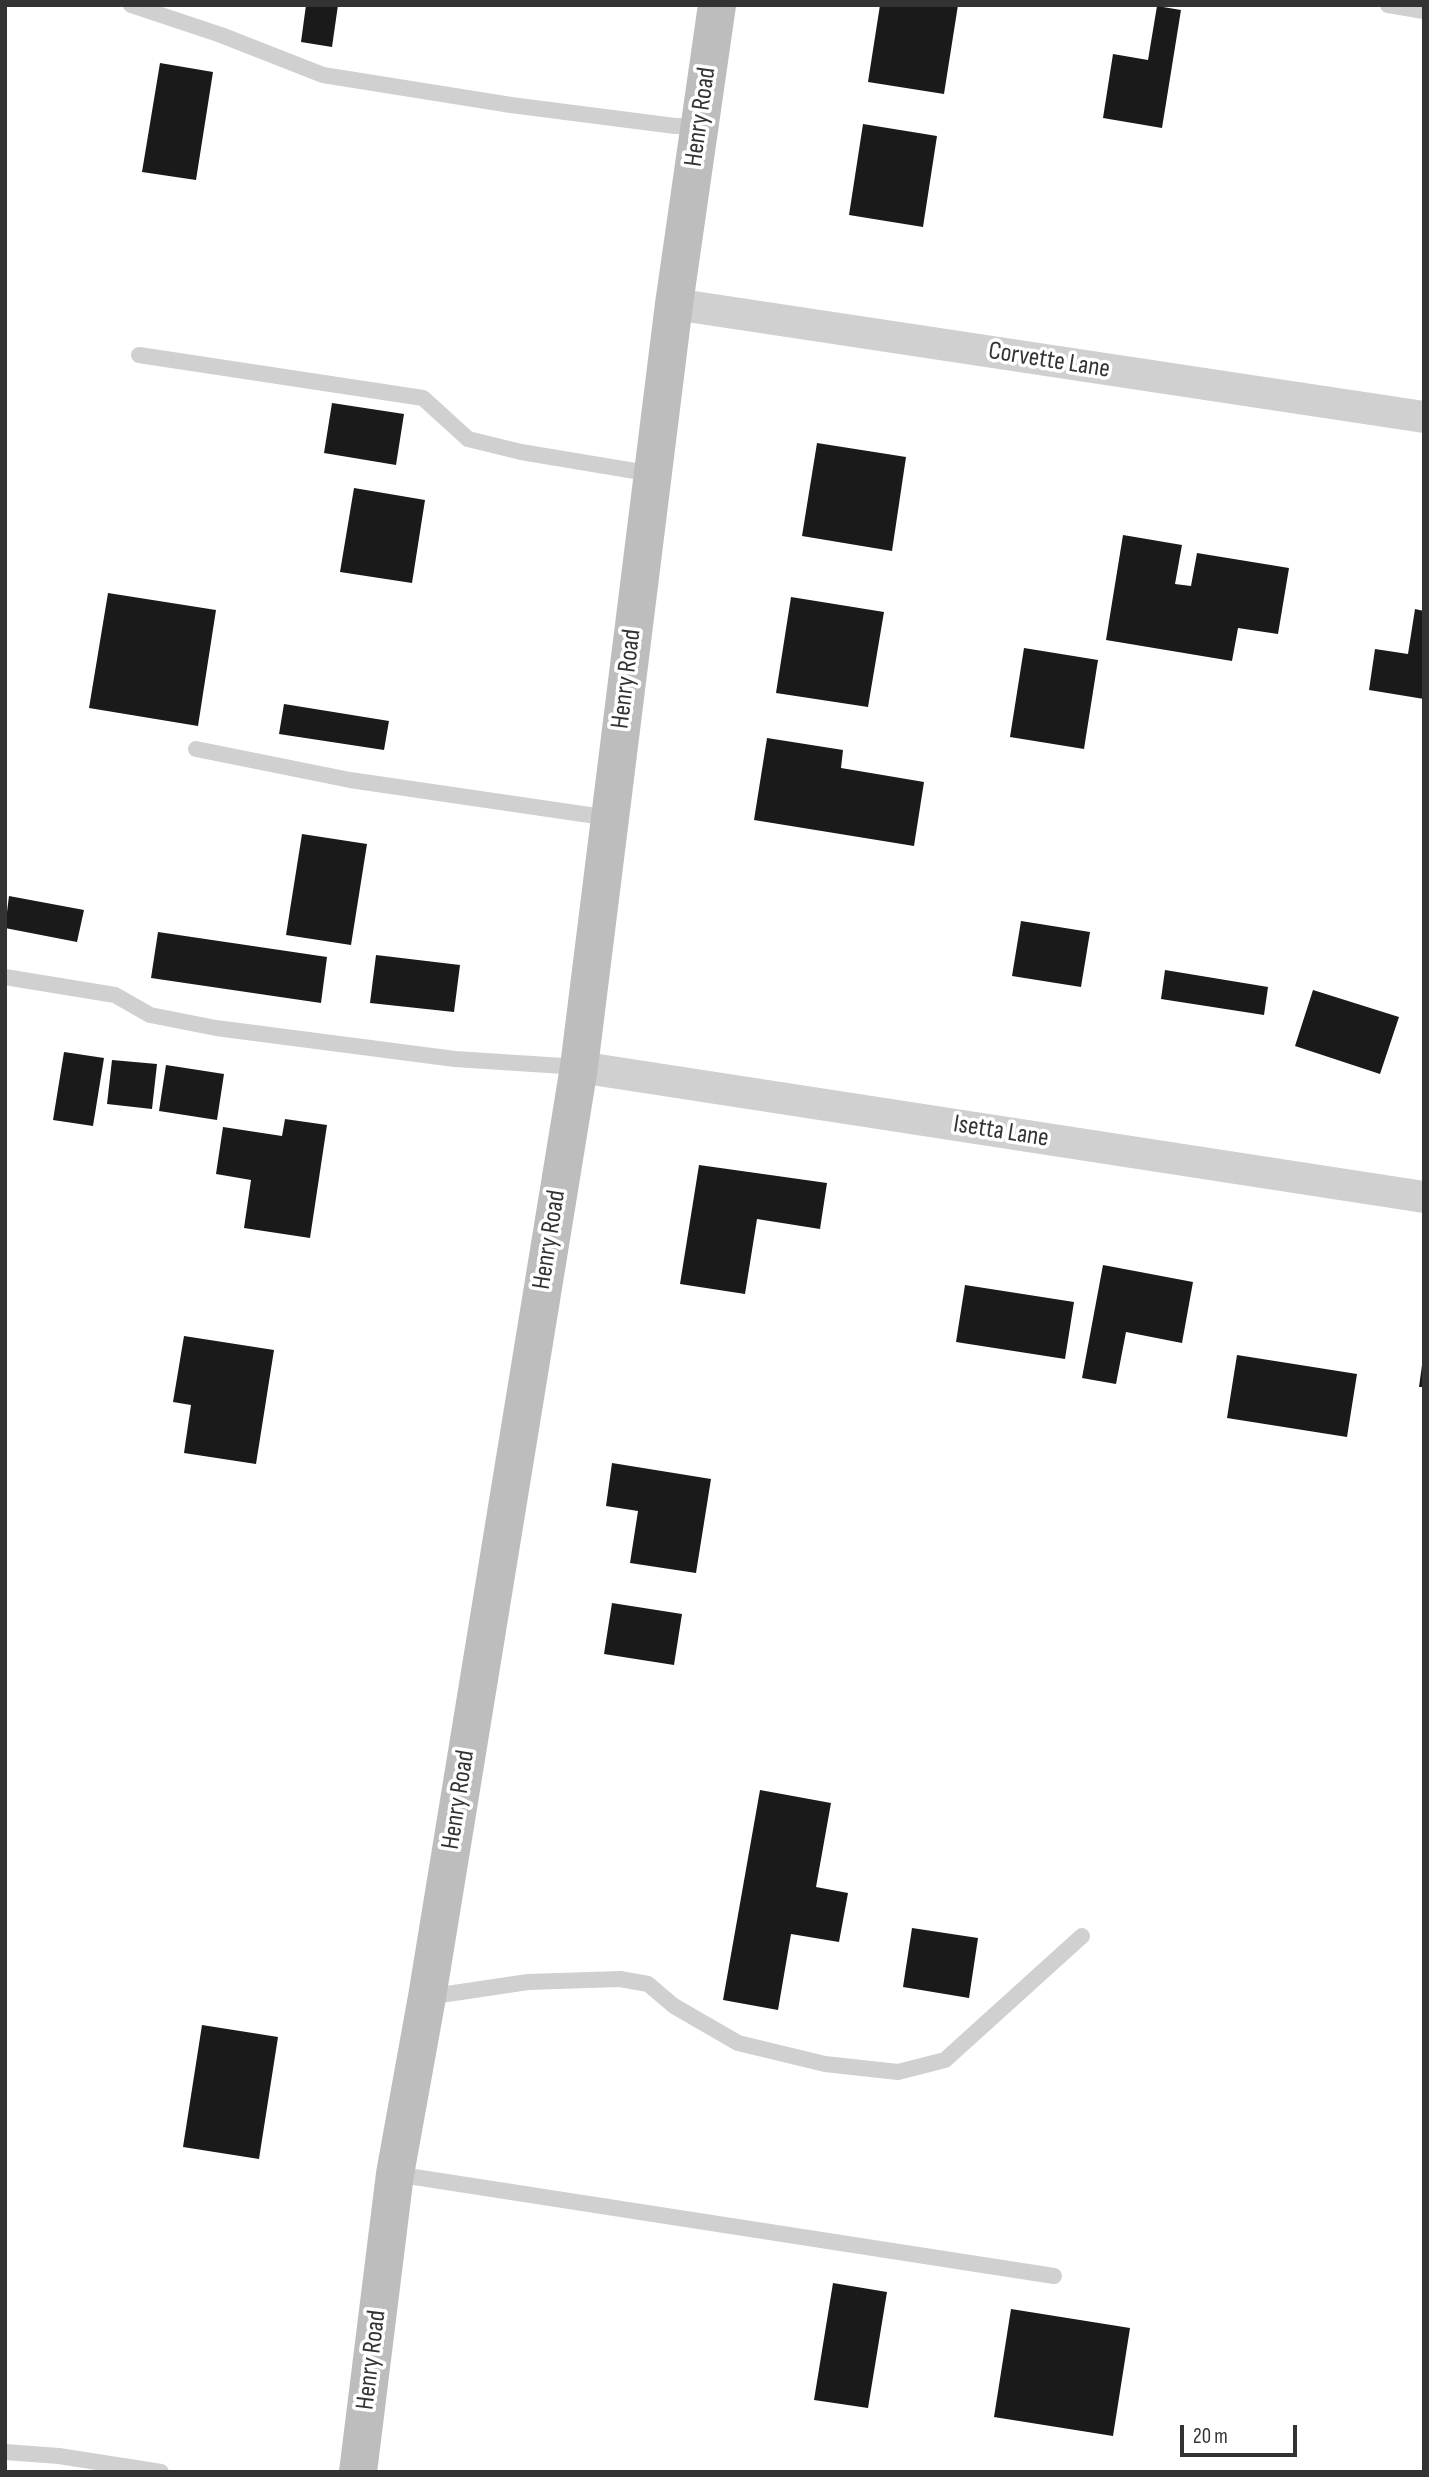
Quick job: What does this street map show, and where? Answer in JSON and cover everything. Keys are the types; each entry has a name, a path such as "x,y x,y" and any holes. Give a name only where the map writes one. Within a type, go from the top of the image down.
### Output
{"street":[{"name":"Henry Road","path":"358,2472 395,2174 427,1997 579,1067 674,304 717,5"},
{"name":"Corvette Lane","path":"674,304 1424,418"},
{"name":"Isetta Lane","path":"579,1067 1424,1196"}],"lane":[{"path":"131,5 220,35 323,75 511,105 675,126 700,126"},
{"path":"1388,5 1424,11"},
{"path":"139,355 423,398 468,439 521,452 653,474"},
{"path":"197,749 350,780 610,818"},
{"path":"5,977 115,995 150,1015 216,1028 456,1059 579,1067"},
{"path":"427,1997 528,1982 620,1979 649,1984 674,2006 738,2043 825,2064 898,2072 945,2060 1082,1936"},
{"path":"395,2174 1054,2276"},
{"path":"5,2452 59,2456 161,2472"}],"building":[{"path":"306,5 338,5 332,47 301,42"},
{"path":"880,5 958,5 944,94 868,82"},
{"path":"1157,6 1181,10 1162,128 1103,118 1113,54 1148,60"},
{"path":"160,63 213,72 196,180 142,172"},
{"path":"863,124 937,136 923,227 849,215"},
{"path":"332,403 404,414 396,465 324,453"},
{"path":"817,443 906,457 892,551 802,536"},
{"path":"354,488 425,500 412,583 340,572"},
{"path":"1123,535 1182,545 1175,584 1191,586 1197,553 1289,568 1278,634 1238,628 1232,661 1106,640"},
{"path":"108,593 216,610 198,726 89,708"},
{"path":"791,597 884,612 868,707 776,693"},
{"path":"1415,609 1424,611 1424,699 1369,690 1375,649 1408,654"},
{"path":"1024,648 1098,660 1084,749 1010,737"},
{"path":"284,704 389,721 384,750 279,734"},
{"path":"767,738 843,750 841,768 924,782 914,846 754,820"},
{"path":"302,834 367,844 351,945 286,935"},
{"path":"9,896 84,910 77,942 5,928"},
{"path":"1021,921 1090,932 1081,987 1012,976"},
{"path":"158,932 327,957 321,1003 151,978"},
{"path":"376,955 460,965 454,1012 370,1003"},
{"path":"1165,970 1268,987 1264,1015 1161,999"},
{"path":"1313,990 1399,1017 1380,1074 1295,1046"},
{"path":"64,1052 104,1058 93,1126 53,1120"},
{"path":"112,1060 157,1064 152,1109 107,1104"},
{"path":"166,1065 224,1074 217,1120 159,1111"},
{"path":"285,1119 327,1125 310,1238 244,1228 251,1180 216,1174 223,1127 282,1136"},
{"path":"699,1165 827,1183 820,1229 757,1219 745,1294 680,1284"},
{"path":"1103,1265 1193,1282 1182,1343 1126,1332 1116,1384 1082,1378"},
{"path":"965,1285 1074,1302 1065,1359 956,1342"},
{"path":"184,1336 274,1350 256,1464 184,1453 191,1405 173,1402"},
{"path":"1237,1355 1357,1374 1347,1437 1227,1418"},
{"path":"1422,1365 1424,1387 1419,1387"},
{"path":"612,1463 711,1479 696,1573 630,1563 638,1511 606,1506"},
{"path":"612,1603 682,1614 674,1665 604,1654"},
{"path":"760,1790 831,1803 816,1887 848,1893 839,1942 791,1934 778,2010 723,2000"},
{"path":"912,1928 978,1938 969,1998 903,1987"},
{"path":"202,2025 278,2037 259,2159 183,2147"},
{"path":"833,2283 887,2292 868,2408 814,2400"},
{"path":"1011,2309 1130,2328 1113,2436 994,2417"}]}
